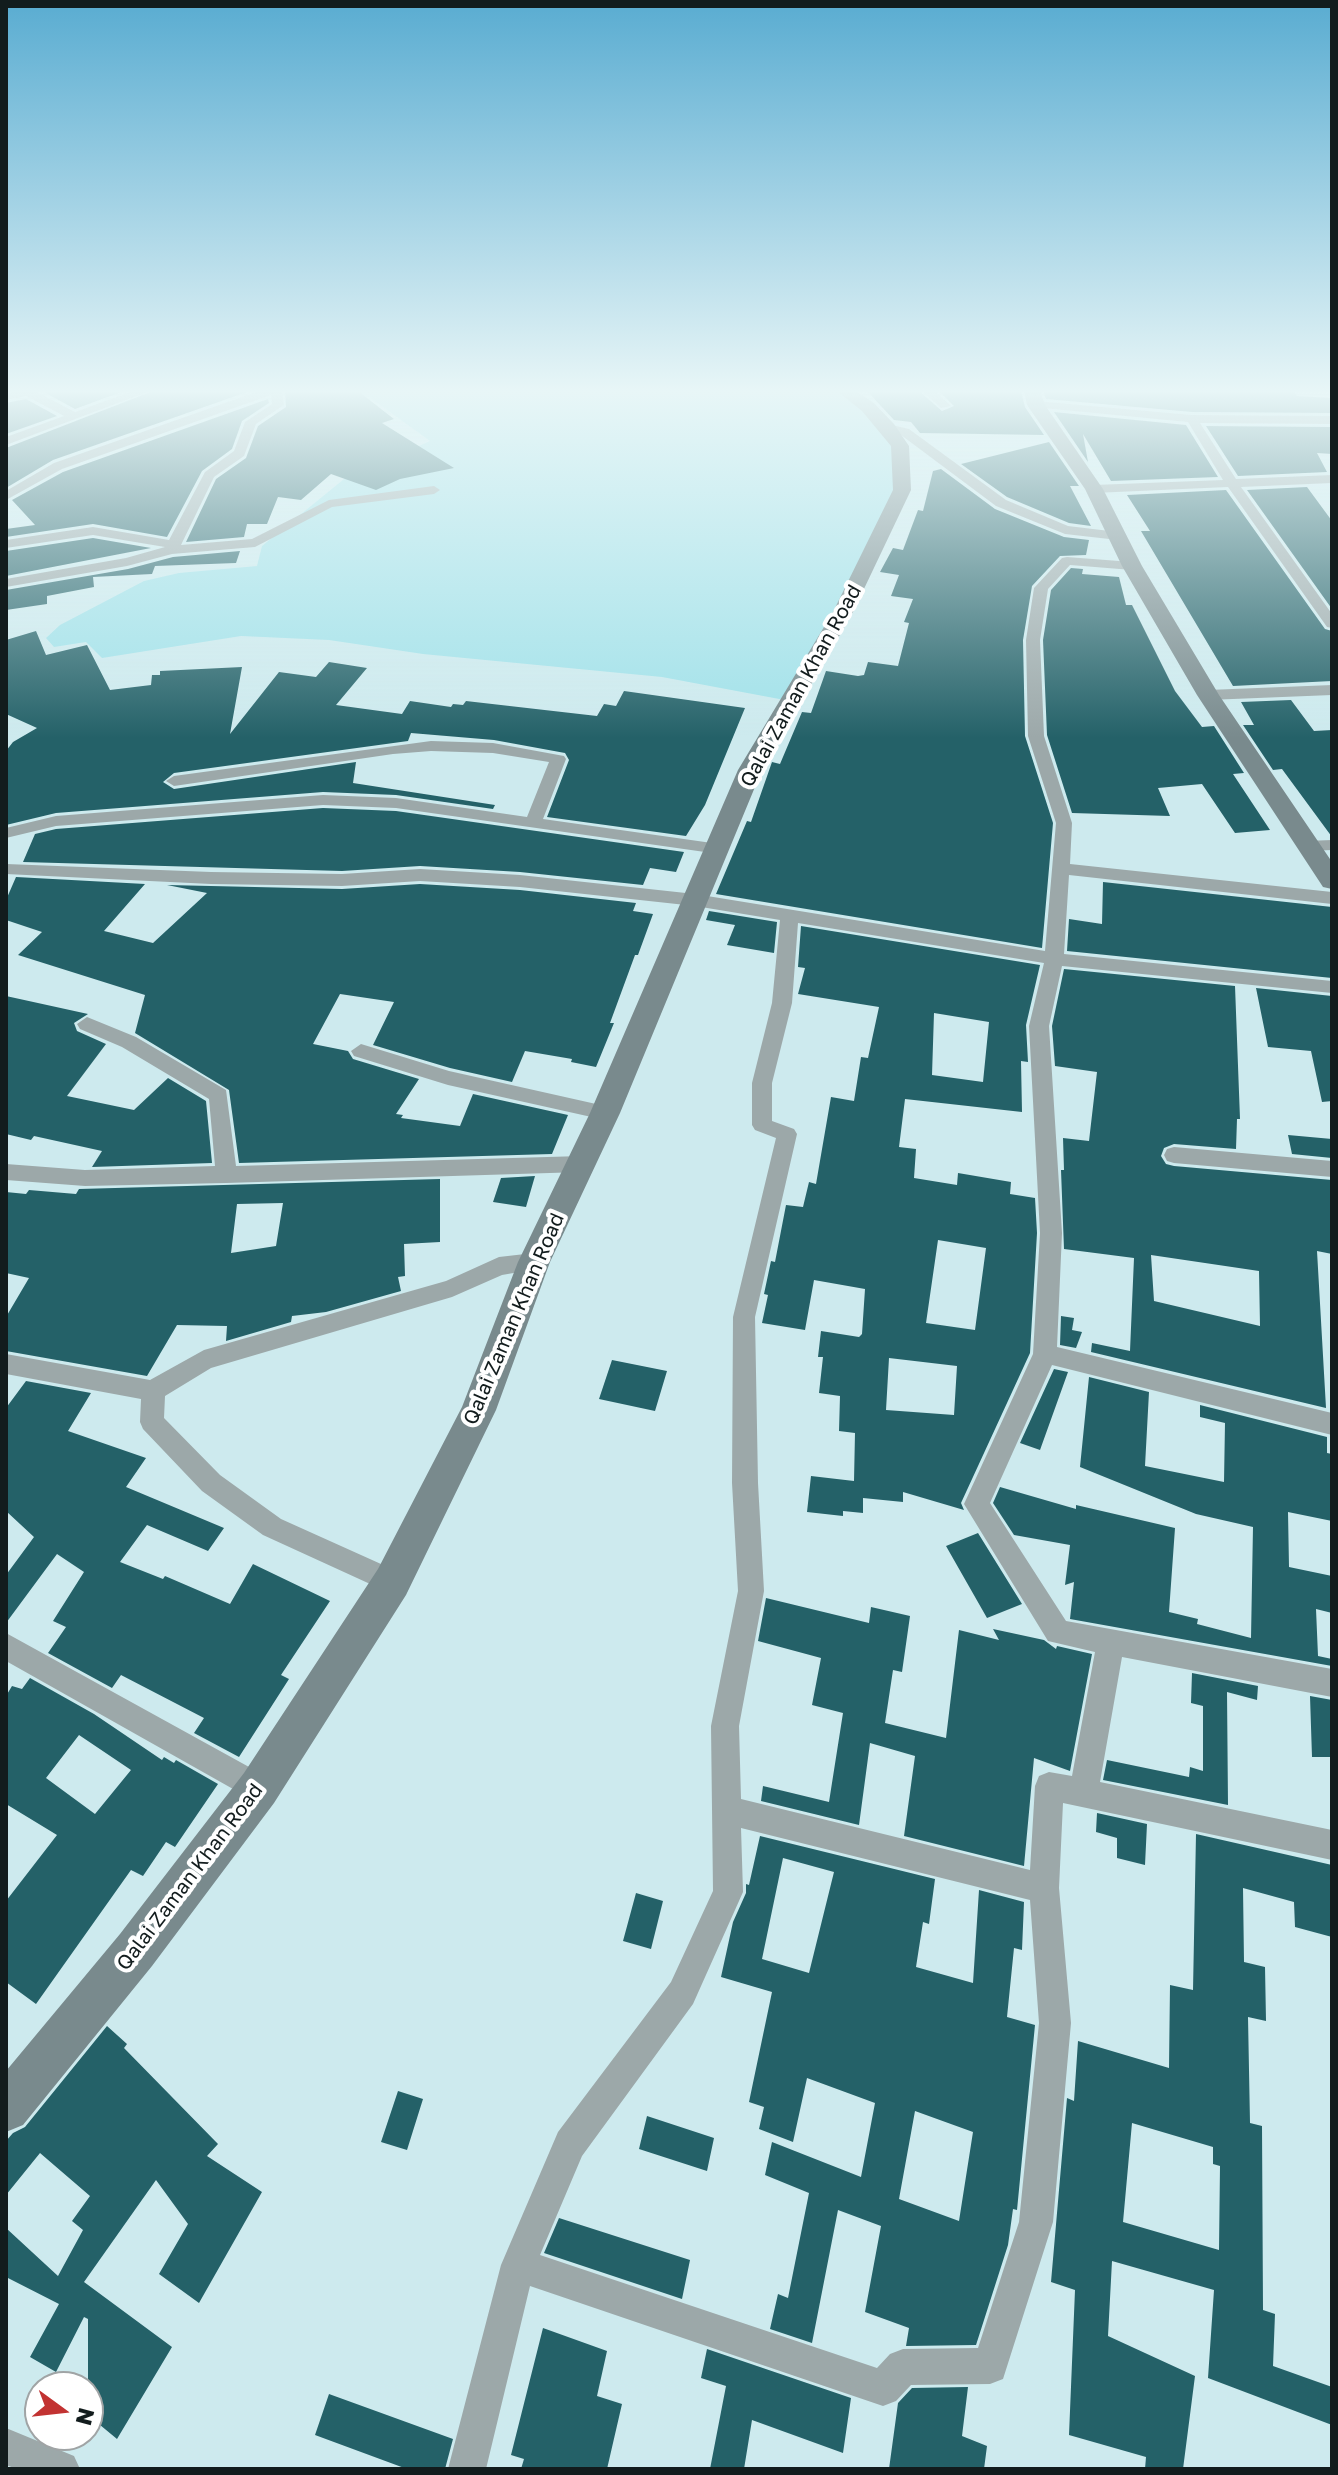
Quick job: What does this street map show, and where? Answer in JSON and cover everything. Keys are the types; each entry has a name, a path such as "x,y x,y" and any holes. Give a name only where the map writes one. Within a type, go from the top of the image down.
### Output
{"street":[{"path":"6,583 127,562 172,547 193,506"},
{"path":"6,544 93,531 172,547 255,543 324,506"},
{"name":"Qalai Zaman Khan Road","path":"6,2108 136,1950 259,1788 392,1582 478,1410 534,1262 605,1113 750,770 843,612 894,506"},
{"path":"1009,506 1065,530 1118,536"},
{"path":"1103,506 1132,566 1208,695 1332,881"},
{"path":"1248,506 1332,624"},
{"path":"1132,566 1067,561 1041,588 1033,640 1036,736 1064,823 1054,959 1039,1026 1051,1233 1045,1354 977,1504 1058,1632 1332,1683"},
{"path":"1208,695 1332,690"},
{"path":"174,781 393,749 431,746 493,748 558,759 534,821"},
{"path":"6,833 56,821 323,800 396,803 719,849"},
{"path":"1306,846 1332,845"},
{"path":"6,869 342,880 420,875 520,881 695,900 1054,959 1332,987"},
{"path":"1062,869 1332,898"},
{"path":"467,2469 518,2265 570,2144 682,1993 728,1892 725,1726 751,1591 745,1483 744,1317 787,1134 762,1125 762,1083 782,1003 789,916"},
{"path":"87,1024 129,1042 219,1095 226,1175"},
{"path":"361,1051 448,1078 605,1113"},
{"path":"1174,1155 1332,1169"},
{"path":"6,1172 85,1178 582,1164"},
{"path":"6,1364 153,1391 204,1360 452,1288 499,1266 534,1262"},
{"path":"1045,1354 1332,1424"},
{"path":"153,1391 152,1422 211,1483 272,1527 392,1582"},
{"path":"1083,1795 1111,1641"},
{"path":"6,1646 259,1788"},
{"path":"518,2265 883,2388 903,2367 990,2366 1036,2222 1055,2023 1044,1888 1049,1786 1332,1845"},
{"path":"726,1810 1044,1888"},
{"path":"6,2446 61,2469"}],"shaded area":[{"path":"310,506 893,506 790,701 662,677 423,654 329,640 241,636 102,658 86,642 54,647 46,638 60,625 144,581 179,573 257,566 262,546"}],"building":[{"path":"18,506 183,506 167,537 93,524 6,537 6,529 35,525"},
{"path":"203,506 274,506 267,524 247,524 244,537 186,542"},
{"path":"924,506 992,506 1064,537 1089,540 1086,555 1060,556 1032,586 1023,640 1025,736 1053,823 1042,948 716,894 747,821 751,822 772,762 780,764 802,712 811,713 826,671 858,676 864,675 868,662 898,666 909,623 904,622 913,599 891,596 899,575 880,572 893,548 903,550 918,510 923,511"},
{"path":"1030,506 1081,506 1091,526 1069,523"},
{"path":"1134,506 1238,506 1325,629 1332,631 1332,681 1233,686 1141,531 1150,531"},
{"path":"1259,506 1321,506 1332,521 1332,609"},
{"path":"93,538 151,548 6,576 6,551"},
{"path":"240,551 236,563 155,566 152,574 93,577 94,587 47,596 47,604 6,610 6,590 128,569 173,557"},
{"path":"1071,568 1083,569 1082,574 1119,577 1126,605 1132,605 1175,691 1202,727 1214,726 1244,773 1233,774 1270,830 1235,833 1202,784 1158,788 1170,816 1072,813 1047,735 1043,640 1051,590"},
{"path":"36,631 46,655 87,645 110,690 151,685 152,675 160,675 160,671 242,667 230,734 279,672 316,677 329,662 367,668 336,705 402,714 410,701 451,707 453,704 463,705 466,701 597,716 604,704 616,706 624,691 745,708 705,805 686,836 547,817 569,760 565,753 494,740 411,733 408,741 174,773 163,782 174,789 356,762 353,783 495,805 493,809 396,795 323,792 56,813 6,825 6,751 13,742 37,728 6,714 6,640"},
{"path":"1291,700 1314,731 1332,730 1332,837 1282,769 1273,770 1243,725 1254,725 1241,702"},
{"path":"323,808 396,811 684,852 676,872 650,868 643,885 520,872 420,866 342,871 23,862 35,834 56,829"},
{"path":"16,877 145,884 104,931 153,943 207,893 167,885 342,889 420,884 520,890 636,903 633,911 653,914 638,955 635,955 610,1023 614,1023 596,1067 571,1062 572,1059 525,1051 512,1082 450,1068 373,1045 394,1002 340,994 313,1044 348,1051 353,1059 419,1079 396,1114 403,1115 401,1118 460,1126 473,1094 568,1115 552,1154 239,1163 229,1090 135,1033 145,995 18,955 42,932 6,920 6,900"},
{"path":"1103,882 1332,907 1332,978 1067,951 1069,919 1102,924"},
{"path":"709,911 777,922 774,953 727,945 735,925 706,920"},
{"path":"801,926 1040,965 1026,1025 1028,1062 1021,1061 1022,1112 905,1099 899,1147 916,1149 914,1178 957,1185 958,1173 1011,1182 1010,1194 1035,1198 1037,1233 1030,1353 961,1503 964,1510 903,1492 903,1502 863,1498 863,1513 843,1511 843,1516 807,1512 811,1476 854,1481 855,1433 839,1431 840,1396 819,1393 823,1357 818,1357 821,1331 859,1337 862,1334 865,1289 814,1280 805,1330 762,1323 768,1295 764,1294 771,1261 775,1262 786,1205 803,1207 809,1182 816,1184 831,1097 854,1101 861,1057 868,1058 879,1007 798,994 805,968 798,967","holes":["934,1013 989,1022 983,1082 932,1075","938,1240 986,1248 975,1330 926,1323","889,1358 957,1366 954,1415 886,1410"]},
{"path":"1064,969 1235,986 1240,1119 1237,1119 1236,1149 1174,1144 1164,1148 1161,1156 1166,1164 1174,1166 1332,1180 1332,1254 1317,1251 1326,1408 1091,1352 1092,1343 1130,1351 1134,1258 1064,1249 1063,1138 1089,1141 1097,1072 1055,1066 1052,1026","holes":["1151,1255 1259,1271 1260,1326 1154,1301"]},
{"path":"1256,988 1332,996 1332,1101 1322,1102 1311,1051 1268,1047"},
{"path":"6,996 88,1014 74,1023 77,1031 106,1044 67,1096 134,1110 168,1078 206,1101 212,1163 92,1167 102,1151 34,1136 31,1140 6,1134"},
{"path":"1288,1135 1332,1139 1332,1158 1292,1154"},
{"path":"535,1176 526,1207 493,1202 501,1178"},
{"path":"440,1179 440,1242 404,1244 405,1276 398,1277 401,1291 326,1312 292,1316 291,1322 226,1341 227,1326 177,1325 147,1376 6,1351 6,1317 29,1278 6,1273 6,1192 26,1194 29,1190 76,1194 79,1189","holes":["283,1203 276,1246 231,1253 237,1204"]},
{"path":"1061,1316 1074,1318 1072,1330 1082,1332 1076,1348 1060,1345"},
{"path":"612,1360 667,1371 655,1411 599,1399"},
{"path":"1054,1369 1068,1372 1040,1450 1020,1443"},
{"path":"1089,1377 1149,1392 1145,1466 1224,1482 1225,1423 1200,1417 1200,1405 1327,1437 1327,1453 1332,1454 1332,1521 1288,1512 1289,1567 1332,1576 1332,1613 1316,1609 1318,1656 1332,1659 1332,1666 1070,1619 1074,1582 1065,1585 1070,1545 1014,1535 993,1503 1000,1487 1076,1509 1076,1505 1175,1528 1169,1612 1198,1619 1197,1624 1251,1638 1253,1527 1196,1514 1080,1467"},
{"path":"26,1381 91,1393 68,1431 146,1458 126,1487 224,1528 208,1551 147,1525 120,1562 163,1579 165,1576 230,1604 253,1564 330,1601 281,1675 289,1679 239,1757 194,1733 204,1718 121,1675 112,1688 48,1653 66,1627 53,1621 84,1572 57,1554 6,1623 6,1575 34,1537 6,1511 6,1408"},
{"path":"978,1533 1022,1604 987,1618 946,1546"},
{"path":"766,1598 869,1623 871,1607 910,1616 902,1672 893,1670 885,1723 946,1738 959,1630 999,1640 993,1629 1044,1640 1056,1649 1057,1646 1092,1654 1070,1771 1034,1758 1024,1866 904,1836 915,1756 870,1743 859,1825 761,1801 763,1786 829,1802 843,1713 812,1705 821,1658 758,1641"},
{"path":"1192,1673 1258,1686 1257,1700 1227,1692 1228,1805 1103,1780 1107,1760 1189,1777 1190,1767 1203,1771 1203,1706 1191,1703"},
{"path":"30,1678 94,1714 162,1760 164,1757 174,1763 176,1760 218,1784 175,1847 166,1842 143,1876 131,1870 36,2004 6,1982 6,1901 57,1835 6,1804 6,1696 12,1686 22,1689","holes":["79,1735 131,1770 95,1814 46,1778"]},
{"path":"1310,1696 1332,1700 1332,1757 1312,1757"},
{"path":"1097,1813 1147,1824 1145,1865 1117,1858 1117,1838 1096,1832"},
{"path":"1196,1834 1332,1865 1332,1937 1295,1927 1294,1902 1243,1888 1244,1962 1265,1967 1266,2021 1248,2017 1250,2123 1262,2126 1263,2310 1275,2314 1273,2366 1332,2387 1332,2425 1208,2378 1214,2290 1112,2261 1108,2336 1195,2376 1183,2469 1145,2469 1146,2457 1069,2435 1075,2290 1051,2282 1067,2098 1074,2101 1078,2041 1169,2068 1170,1985 1193,1990","holes":["1132,2123 1213,2147 1213,2164 1220,2166 1219,2250 1123,2222"]},
{"path":"760,1836 935,1879 929,1924 923,1922 916,1967 973,1983 979,1890 1024,1902 1022,1950 1014,1948 1007,2017 1035,2025 1017,2210 1013,2209 1008,2245 976,2345 906,2346 909,2328 865,2312 881,2226 838,2210 812,2343 770,2329 778,2294 788,2298 809,2193 765,2175 772,2142 861,2177 875,2103 807,2078 793,2142 759,2129 764,2107 749,2102 772,1992 721,1977 733,1922 746,1893 746,1884 749,1885","holes":["783,1858 834,1872 809,1973 762,1959","915,2111 973,2132 959,2221 899,2199"]},
{"path":"636,1893 663,1901 651,1949 623,1941"},
{"path":"107,2026 127,2044 124,2048 218,2144 207,2156 262,2192 199,2303 159,2274 188,2224 156,2180 84,2282 172,2347 117,2439 104,2428 104,2371 88,2371 88,2319 84,2317 54,2371 30,2357 59,2304 6,2277 6,2228 58,2276 83,2230 72,2221 90,2196 40,2153 6,2195 6,2141 25,2127"},
{"path":"398,2091 423,2099 407,2150 381,2142"},
{"path":"647,2116 714,2138 707,2171 639,2149"},
{"path":"559,2218 690,2260 682,2299 544,2253"},
{"path":"543,2328 607,2351 597,2396 622,2404 607,2469 521,2469 524,2459 511,2455"},
{"path":"707,2349 851,2398 843,2453 752,2420 744,2469 710,2469 726,2386 701,2378"},
{"path":"968,2387 962,2436 987,2446 984,2469 889,2469 898,2403 912,2388"},
{"path":"329,2394 453,2439 445,2469 407,2469 315,2435"}]}
